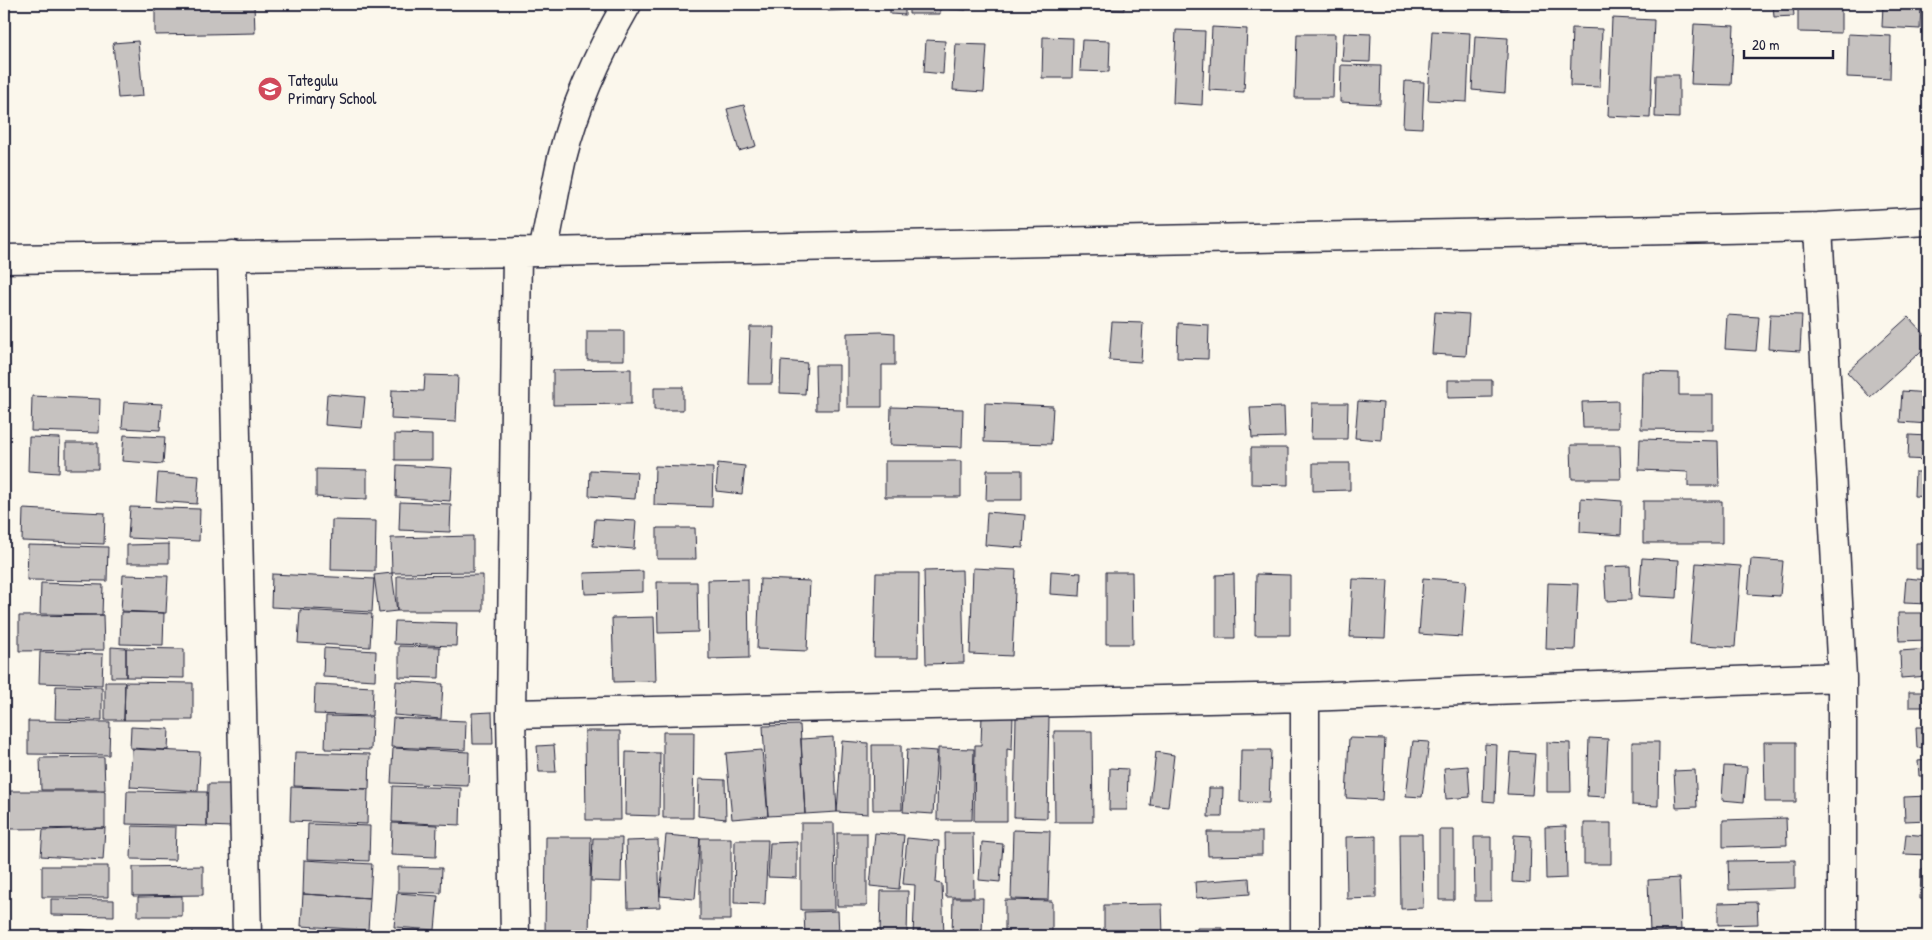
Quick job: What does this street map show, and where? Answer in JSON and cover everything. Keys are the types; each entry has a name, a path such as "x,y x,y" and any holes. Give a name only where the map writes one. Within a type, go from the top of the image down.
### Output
{"street":[{"path":"515,936 512,714 530,252 576,112 627,4"},
{"path":"4,259 530,252 1818,227 1928,221"},
{"path":"1818,227 1842,677 1842,936"},
{"path":"232,255 247,936"},
{"path":"512,714 1305,697 1842,677"},
{"path":"1305,697 1305,936"}],"building":[{"path":"155,4 254,4 255,33 155,35"},
{"path":"828,4 859,4 859,10 828,11"},
{"path":"890,4 905,4 905,15 890,14"},
{"path":"909,4 940,4 940,14 909,14"},
{"path":"950,4 966,4 966,10 949,9"},
{"path":"1076,4 1124,4 1124,10 1076,8"},
{"path":"1474,4 1508,4 1508,9 1473,8"},
{"path":"1773,4 1793,4 1794,16 1774,17"},
{"path":"1798,4 1841,4 1841,33 1798,32"},
{"path":"1883,4 1921,4 1920,29 1882,27"},
{"path":"1612,18 1654,20 1650,118 1608,116"},
{"path":"1694,24 1734,26 1731,85 1691,84"},
{"path":"1212,27 1247,29 1244,92 1209,90"},
{"path":"1572,28 1602,29 1600,87 1570,86"},
{"path":"1176,30 1205,31 1202,105 1173,103"},
{"path":"1432,31 1470,33 1467,102 1428,100"},
{"path":"1344,33 1371,34 1370,62 1342,61"},
{"path":"1297,34 1335,34 1333,98 1295,98"},
{"path":"1848,34 1891,36 1890,79 1847,77"},
{"path":"1475,36 1508,38 1505,93 1472,90"},
{"path":"1043,37 1073,38 1072,78 1042,78"},
{"path":"926,40 945,41 943,74 924,72"},
{"path":"1082,40 1110,41 1109,72 1080,71"},
{"path":"138,41 143,96 118,98 113,43"},
{"path":"956,44 987,45 984,92 953,90"},
{"path":"1341,65 1381,66 1380,104 1340,102"},
{"path":"1656,75 1679,75 1679,118 1655,117"},
{"path":"1405,81 1424,82 1422,128 1403,127"},
{"path":"744,105 756,146 739,151 727,109"},
{"path":"1435,312 1469,314 1466,356 1432,354"},
{"path":"1770,314 1802,315 1800,351 1768,349"},
{"path":"1727,315 1759,317 1756,351 1725,349"},
{"path":"1908,317 1928,338 1928,345 1870,397 1847,372"},
{"path":"1112,322 1143,323 1141,362 1109,360"},
{"path":"1178,323 1209,325 1208,359 1177,358"},
{"path":"750,327 774,327 772,384 748,384"},
{"path":"587,331 624,331 624,360 587,360"},
{"path":"847,333 895,333 895,365 882,365 882,407 847,407"},
{"path":"781,361 807,363 805,394 780,393"},
{"path":"815,365 839,365 839,410 816,410"},
{"path":"631,369 631,404 553,405 553,370"},
{"path":"1642,372 1679,373 1679,395 1713,395 1713,430 1641,429"},
{"path":"425,375 458,376 456,422 391,419 392,390 424,391"},
{"path":"1448,380 1492,380 1492,397 1448,398"},
{"path":"654,387 683,387 683,410 654,410"},
{"path":"1902,391 1928,393 1928,424 1900,422"},
{"path":"327,394 365,397 362,428 325,425"},
{"path":"32,396 100,399 99,433 31,431"},
{"path":"1358,401 1383,403 1381,440 1355,438"},
{"path":"1618,401 1618,428 1583,428 1582,402"},
{"path":"124,402 162,404 160,430 122,428"},
{"path":"985,403 1053,406 1051,444 984,442"},
{"path":"1312,403 1348,403 1347,439 1311,439"},
{"path":"891,407 963,409 962,447 890,445"},
{"path":"1284,407 1285,437 1252,438 1250,408"},
{"path":"395,434 432,435 432,460 395,460"},
{"path":"124,435 165,437 163,464 122,461"},
{"path":"1909,435 1928,436 1928,460 1908,459"},
{"path":"29,437 60,438 59,473 28,471"},
{"path":"1640,439 1718,441 1719,486 1688,486 1688,472 1639,470"},
{"path":"66,443 98,443 98,469 66,469"},
{"path":"1571,445 1620,445 1621,479 1572,479"},
{"path":"1251,448 1288,448 1288,485 1251,484"},
{"path":"885,461 961,461 961,497 885,497"},
{"path":"718,463 745,466 742,494 716,491"},
{"path":"1313,463 1350,463 1350,490 1313,491"},
{"path":"397,465 452,468 450,501 396,497"},
{"path":"655,466 713,468 712,507 654,505"},
{"path":"316,469 367,470 367,499 316,497"},
{"path":"590,470 637,472 635,499 589,496"},
{"path":"987,470 1022,470 1022,500 986,500"},
{"path":"1915,472 1928,472 1928,497 1914,496"},
{"path":"158,473 199,476 197,504 156,501"},
{"path":"1581,498 1622,501 1621,535 1580,532"},
{"path":"1643,501 1722,501 1722,543 1643,543"},
{"path":"400,502 451,504 450,532 399,530"},
{"path":"130,507 200,509 199,541 128,538"},
{"path":"23,509 105,513 104,544 22,541"},
{"path":"987,512 1025,515 1023,548 985,545"},
{"path":"595,519 636,521 634,549 593,546"},
{"path":"332,520 376,521 375,571 331,570"},
{"path":"657,528 695,528 696,559 657,559"},
{"path":"473,536 473,572 392,573 391,538"},
{"path":"1916,543 1928,543 1928,569 1916,569"},
{"path":"169,544 169,563 127,563 127,545"},
{"path":"28,545 108,547 107,581 27,580"},
{"path":"1642,558 1679,560 1677,598 1639,596"},
{"path":"1751,559 1783,561 1780,596 1748,594"},
{"path":"1696,563 1741,566 1735,647 1690,644"},
{"path":"1630,566 1631,600 1606,601 1604,567"},
{"path":"973,568 1016,570 1012,656 970,654"},
{"path":"962,570 964,663 926,664 924,571"},
{"path":"643,571 643,592 585,594 584,573"},
{"path":"1051,571 1081,573 1080,596 1050,594"},
{"path":"1106,572 1132,572 1133,644 1106,644"},
{"path":"392,573 397,611 379,613 374,575"},
{"path":"876,573 919,573 918,657 874,657"},
{"path":"272,574 374,579 372,612 271,607"},
{"path":"1234,574 1235,638 1216,638 1216,575"},
{"path":"1256,574 1290,575 1290,635 1255,635"},
{"path":"123,575 168,576 166,613 121,611"},
{"path":"483,575 483,611 397,611 397,576"},
{"path":"1423,578 1466,581 1462,637 1419,634"},
{"path":"1906,578 1928,580 1928,604 1904,603"},
{"path":"748,579 749,658 709,659 708,580"},
{"path":"760,579 810,581 807,651 757,649"},
{"path":"1353,579 1388,580 1385,638 1350,637"},
{"path":"657,582 697,582 698,632 658,633"},
{"path":"41,583 103,585 102,615 40,614"},
{"path":"1548,583 1578,584 1575,650 1546,649"},
{"path":"300,610 372,614 370,647 298,643"},
{"path":"121,612 164,613 163,645 120,644"},
{"path":"1898,613 1928,613 1928,640 1899,641"},
{"path":"103,615 104,650 19,651 19,616"},
{"path":"654,617 656,681 614,682 612,618"},
{"path":"395,621 457,623 456,646 394,644"},
{"path":"399,646 440,647 439,678 399,677"},
{"path":"111,647 126,648 126,677 111,677"},
{"path":"126,648 184,649 184,678 126,677"},
{"path":"324,648 376,651 375,680 323,677"},
{"path":"1928,649 1928,676 1901,678 1900,651"},
{"path":"40,652 103,654 102,685 39,683"},
{"path":"396,681 443,684 441,719 394,715"},
{"path":"105,682 125,682 124,720 105,720"},
{"path":"125,682 193,683 193,720 124,720"},
{"path":"315,684 373,687 372,716 314,714"},
{"path":"56,686 102,687 102,720 55,719"},
{"path":"1909,692 1928,692 1928,707 1909,707"},
{"path":"492,712 493,744 473,744 472,713"},
{"path":"982,714 1013,715 1012,750 1007,749 1007,821 974,821 975,745 981,745"},
{"path":"326,716 372,717 371,750 325,749"},
{"path":"1016,717 1049,717 1047,818 1014,817"},
{"path":"393,718 466,721 465,750 391,747"},
{"path":"28,721 110,722 109,755 28,754"},
{"path":"800,725 805,814 768,816 763,726"},
{"path":"131,727 169,729 168,750 130,748"},
{"path":"1916,727 1928,727 1928,747 1917,748"},
{"path":"585,731 620,731 621,820 586,820"},
{"path":"1054,731 1092,731 1093,822 1055,822"},
{"path":"663,732 694,732 693,818 663,818"},
{"path":"833,737 837,812 805,814 801,739"},
{"path":"1349,738 1385,739 1382,800 1346,798"},
{"path":"1589,738 1608,739 1605,797 1587,796"},
{"path":"842,741 868,743 868,814 837,812"},
{"path":"1413,741 1429,742 1422,797 1406,796"},
{"path":"1547,742 1570,743 1571,792 1547,792"},
{"path":"1632,742 1659,742 1658,806 1632,805"},
{"path":"1764,742 1796,742 1796,802 1765,802"},
{"path":"1485,744 1497,745 1495,802 1483,801"},
{"path":"554,745 556,772 539,772 537,746"},
{"path":"872,745 901,745 902,810 873,810"},
{"path":"393,748 469,752 468,786 391,783"},
{"path":"938,748 974,749 972,820 937,820"},
{"path":"132,749 200,752 198,791 130,787"},
{"path":"907,749 937,751 933,814 903,812"},
{"path":"762,750 768,816 732,819 726,753"},
{"path":"1241,750 1271,750 1269,803 1240,802"},
{"path":"295,752 370,754 369,789 294,786"},
{"path":"626,752 660,753 659,816 625,815"},
{"path":"1156,752 1174,755 1168,807 1150,805"},
{"path":"1510,752 1535,754 1532,795 1507,794"},
{"path":"104,757 105,790 41,790 40,758"},
{"path":"1928,760 1928,776 1919,776 1918,761"},
{"path":"1468,766 1470,797 1446,799 1444,768"},
{"path":"1724,766 1747,767 1744,802 1722,800"},
{"path":"1110,768 1128,769 1127,810 1109,810"},
{"path":"1695,770 1697,807 1676,808 1674,771"},
{"path":"699,779 725,780 726,819 698,816"},
{"path":"208,784 232,784 231,827 207,826"},
{"path":"393,786 461,788 460,825 392,822"},
{"path":"291,787 368,789 367,824 290,821"},
{"path":"1209,788 1223,788 1222,817 1208,817"},
{"path":"10,791 105,791 105,828 10,829"},
{"path":"127,791 207,792 207,826 126,824"},
{"path":"1928,796 1928,820 1905,821 1904,797"},
{"path":"1786,818 1787,845 1723,847 1723,820"},
{"path":"392,823 437,825 436,857 391,855"},
{"path":"801,823 834,823 835,910 801,910"},
{"path":"1584,823 1611,823 1611,864 1584,864"},
{"path":"308,824 370,826 369,861 307,859"},
{"path":"132,826 176,827 175,860 131,859"},
{"path":"1566,826 1567,878 1546,879 1545,827"},
{"path":"105,828 103,860 41,856 43,830"},
{"path":"1013,830 1050,831 1048,900 1011,899"},
{"path":"1439,830 1454,830 1454,900 1439,900"},
{"path":"1207,832 1262,832 1262,855 1208,856"},
{"path":"837,833 867,833 867,906 837,906"},
{"path":"875,833 904,835 899,889 870,886"},
{"path":"945,833 973,833 974,897 946,897"},
{"path":"1400,834 1422,834 1423,908 1401,909"},
{"path":"1906,834 1928,836 1928,855 1904,854"},
{"path":"666,835 700,838 695,899 660,896"},
{"path":"1514,835 1531,836 1530,883 1512,882"},
{"path":"1376,836 1376,898 1347,899 1346,837"},
{"path":"546,837 591,837 589,936 545,936"},
{"path":"1474,837 1491,837 1491,901 1475,901"},
{"path":"593,838 622,838 621,882 591,881"},
{"path":"700,838 731,838 731,920 700,920"},
{"path":"907,838 939,841 936,883 942,884 944,936 913,936 915,885 903,884"},
{"path":"658,840 660,907 628,908 626,841"},
{"path":"735,840 768,840 765,904 734,903"},
{"path":"797,842 797,878 768,877 770,843"},
{"path":"982,842 1003,844 1000,882 979,880"},
{"path":"304,860 372,864 370,898 303,894"},
{"path":"1795,860 1795,888 1729,890 1728,861"},
{"path":"42,866 108,866 108,897 42,897"},
{"path":"203,866 203,895 133,896 133,867"},
{"path":"398,867 442,868 441,893 398,892"},
{"path":"1921,869 1928,869 1928,899 1920,899"},
{"path":"1249,878 1250,894 1196,898 1195,882"},
{"path":"1679,878 1681,931 1650,932 1648,880"},
{"path":"881,891 908,891 907,936 880,936"},
{"path":"397,893 438,896 435,930 394,927"},
{"path":"303,894 370,898 368,930 301,926"},
{"path":"182,896 182,916 138,916 138,897"},
{"path":"953,898 983,898 982,936 952,936"},
{"path":"51,899 114,900 114,916 51,915"},
{"path":"1005,900 1052,901 1052,936 1005,936"},
{"path":"1757,902 1758,924 1718,925 1718,903"},
{"path":"1162,904 1163,936 1104,936 1104,905"},
{"path":"838,911 839,936 805,936 804,912"},
{"path":"1197,928 1222,928 1222,936 1196,936"},
{"path":"70,929 110,932 110,936 69,936"},
{"path":"303,930 370,933 370,936 303,936"},
{"path":"398,930 471,932 471,936 398,936"},
{"path":"215,932 216,936 139,936 139,933"}],"place":[{"name":"Tategulu Primary School","path":"270,89"}]}
